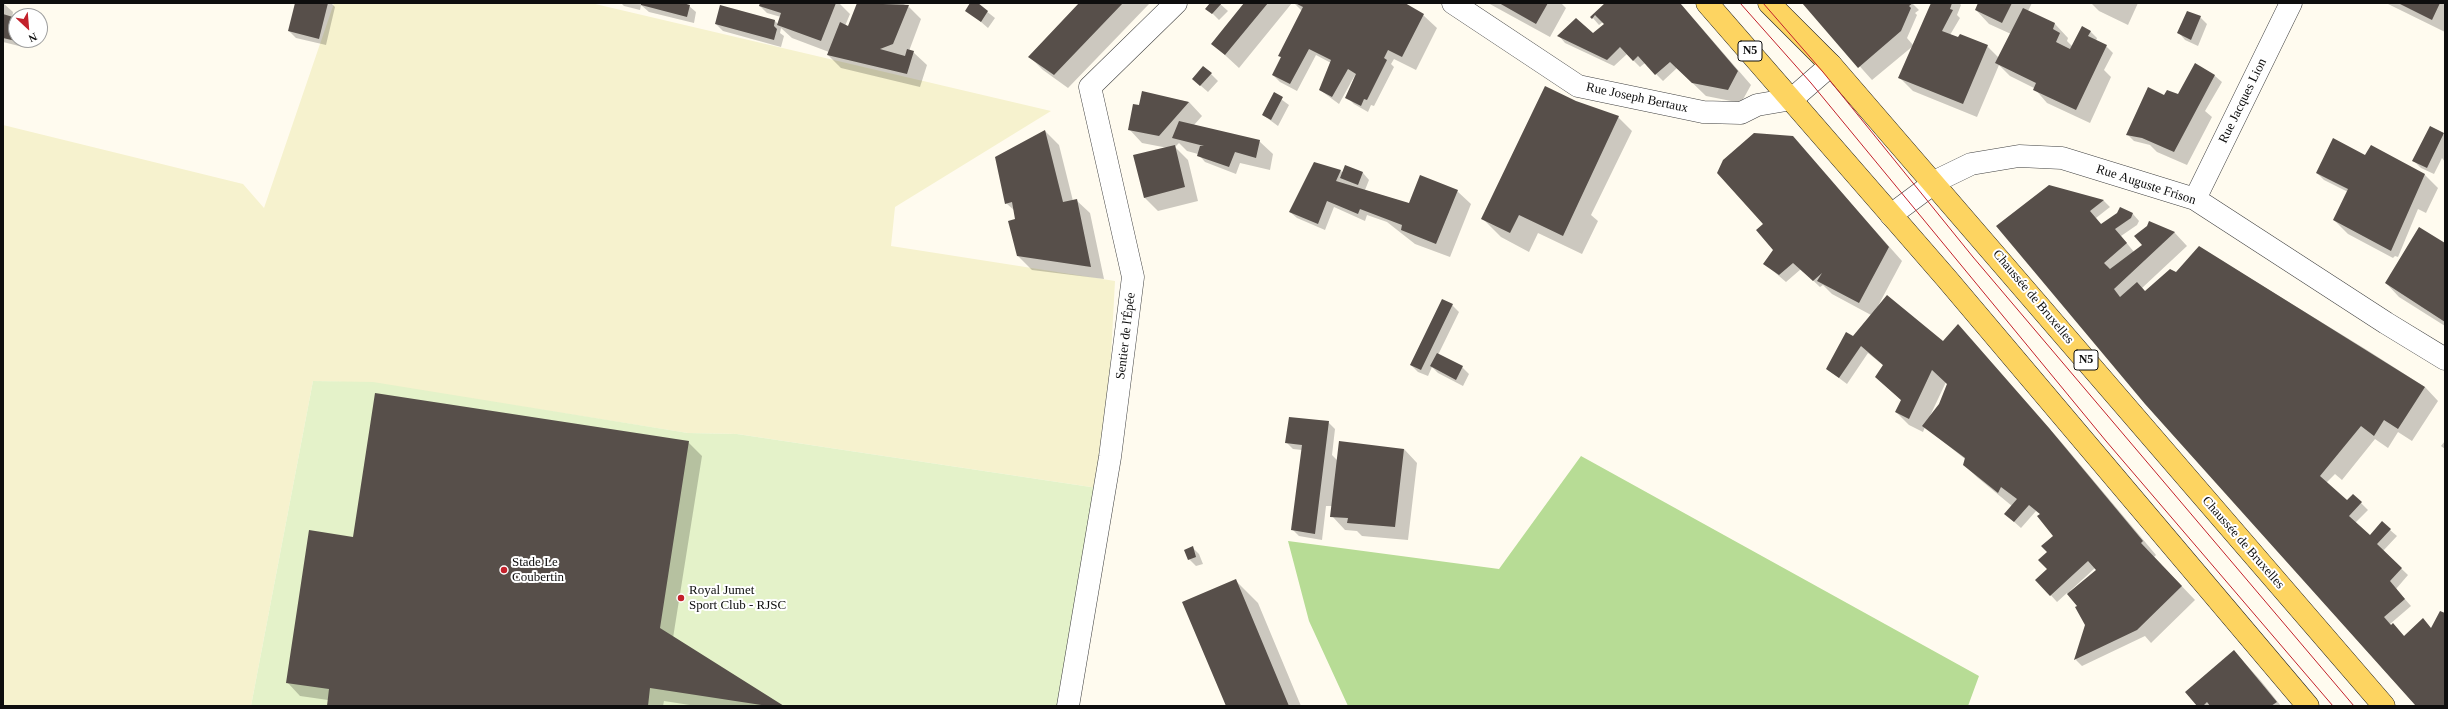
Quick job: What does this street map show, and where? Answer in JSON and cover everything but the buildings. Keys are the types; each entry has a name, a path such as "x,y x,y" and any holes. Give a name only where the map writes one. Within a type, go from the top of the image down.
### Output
{"main road":[{"name":"N5","path":"1707,3 1891,214 2308,706"},
{"name":"Chaussée de Bruxelles","path":"1769,3 1831,65 1933,184 1988,245 2384,706"}],"street":[{"name":"Sentier de l'Épée","path":"1068,706 1110,457 1133,277 1090,87 1176,3"},
{"name":"Rue Joseph Bertaux","path":"1453,3 1578,86 1703,112 1741,113 1757,106 1792,99 1831,65"},
{"name":"Rue Jacques Lion","path":"2195,199 2291,3"},
{"name":"Rue Auguste Frison","path":"1891,214 1933,184 1970,164 2019,156 2062,158 2195,199 2386,323 2445,359"}],"shaded area":[{"path":"334,3 591,3 1051,111 895,207 891,246 1115,281 1104,489 737,434 688,433 373,383 313,381 251,706 3,706 3,125 243,184 264,208"}],"green space":[{"name":"Royal Jumet Sport Club - RJSC","path":"313,381 373,382 688,433 737,434 1104,489 1079,706 251,706"},
{"path":"1581,456 1979,676 1968,706 1348,706 1309,621 1288,541 1499,569"}],"tram line":[{"path":"1740,3 1811,83 2106,441 2333,706"},
{"path":"1763,3 1823,72 1973,257 2354,706"}],"place":[{"name":"Stade Le Coubertin","path":"504,570"},
{"name":"Royal Jumet Sport Club - RJSC","path":"681,598"}]}
